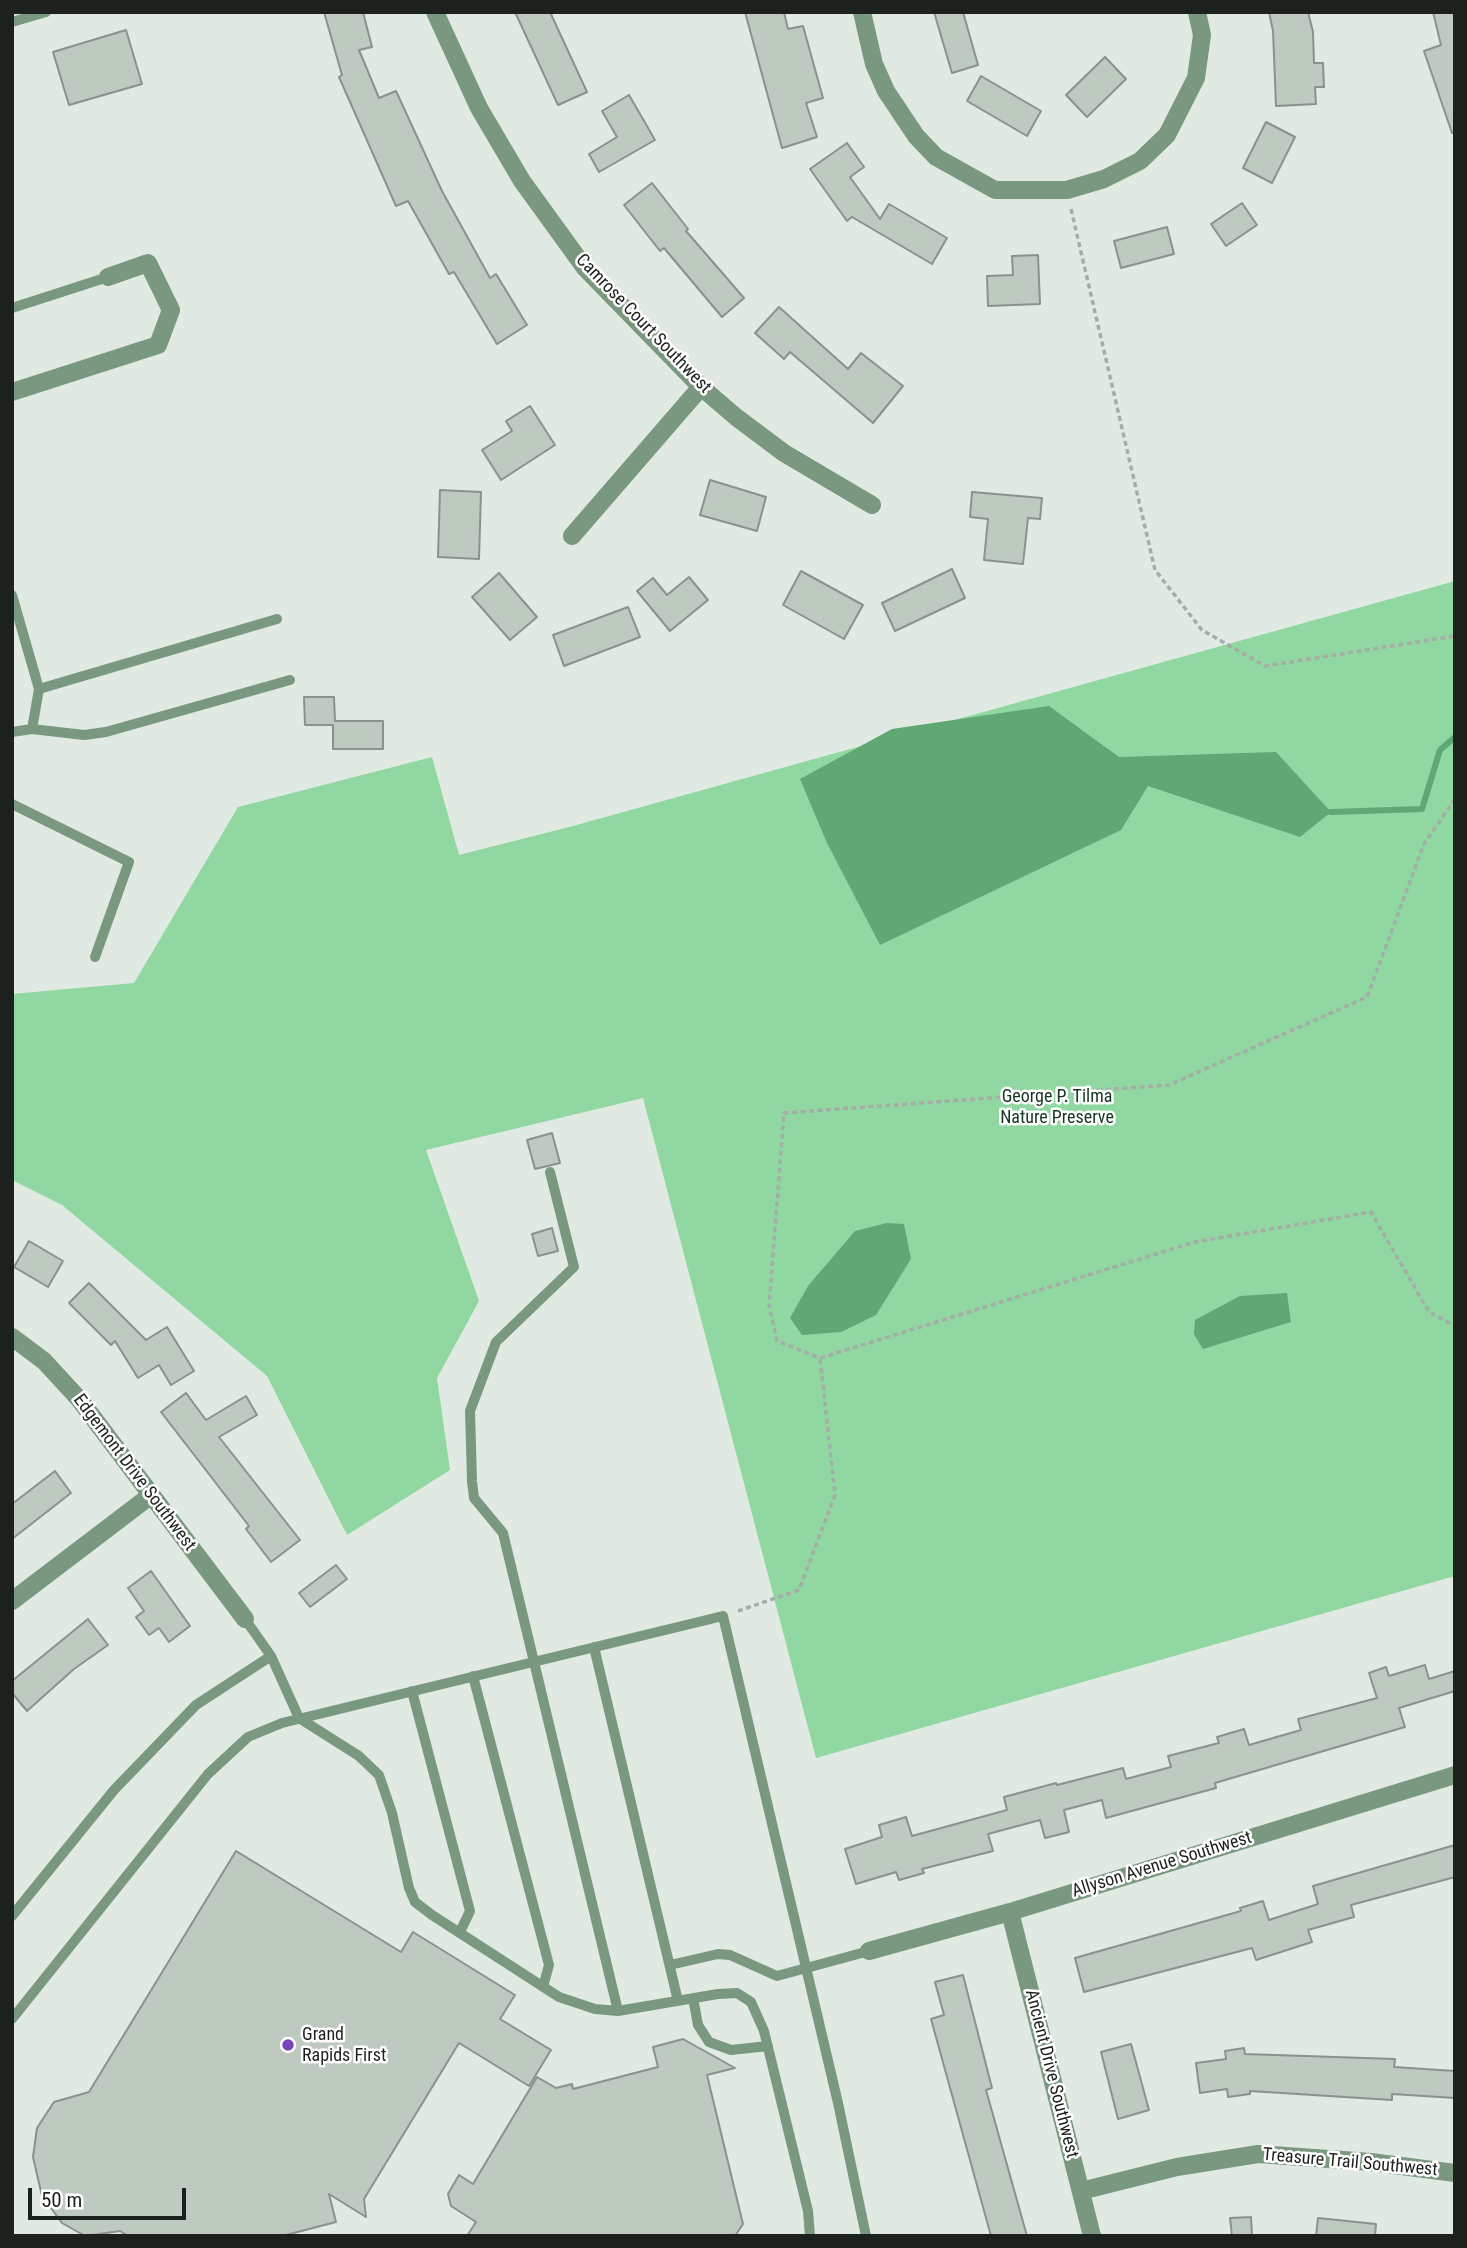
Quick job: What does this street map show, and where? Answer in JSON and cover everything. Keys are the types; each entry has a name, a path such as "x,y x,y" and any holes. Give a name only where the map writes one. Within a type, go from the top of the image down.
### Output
{"street":[{"name":"Camrose Court Southwest","path":"435,12 479,108 522,181 585,268 701,387 784,453 872,505"},
{"path":"862,12 874,64 887,91 916,136 936,157 995,190 1067,190 1104,179 1140,161 1167,135 1196,78 1202,35 1197,12"},
{"path":"12,392 158,345 171,310 148,263 108,277"},
{"path":"572,536 701,387"},
{"name":"Edgemont Drive Southwest","path":"12,1337 44,1361 79,1399 245,1619"},
{"path":"12,1601 150,1496"},
{"name":"Allyson Avenue Southwest","path":"869,1951 1010,1912 1455,1775"},
{"name":"Ancient Drive Southwest","path":"1010,1912 1091,2236"},
{"name":"Treasure Trail Southwest","path":"1081,2191 1177,2167 1258,2154 1371,2162 1455,2173"}],"lane":[{"path":"12,22 46,12"},
{"path":"12,308 108,277"},
{"path":"12,594 38,689 32,729"},
{"path":"38,689 277,619"},
{"path":"12,732 32,729 84,735 106,732 290,680"},
{"path":"12,804 129,862 95,957"},
{"path":"550,1172 574,1267 496,1342 471,1410 474,1498 503,1533 618,2011"},
{"path":"12,2019 208,1774 248,1737 299,1718 723,1616 838,2103 866,2236"},
{"path":"245,1619 271,1656 299,1718 359,1756 379,1775 388,1799 408,1888 415,1902 543,1987 580,2005 618,2011 737,1993 751,2001 759,2015 768,2046 808,2211 810,2236"},
{"path":"594,1647 678,2001"},
{"path":"12,1916 114,1790 196,1705 271,1656"},
{"path":"473,1676 549,1965 543,1987"},
{"path":"412,1691 470,1911 460,1932"},
{"path":"670,1965 718,1954 740,1957 777,1976 869,1951"},
{"path":"693,1998 698,2025 709,2042 731,2050 768,2046"}],"path":[{"path":"1067,190 1154,570 1202,630 1265,666 1455,636"},
{"path":"1455,799 1424,844 1367,997 1169,1085 784,1113 769,1305 777,1341 820,1358 1195,1242 1371,1212 1429,1312 1455,1326"},
{"path":"723,1616 799,1590 835,1495 820,1358"}],"green space":[{"name":"George P. Tilma Nature Preserve","path":"1455,581 1455,1576 816,1758 643,1098 426,1150 479,1301 437,1378 450,1470 347,1535 267,1376 62,1205 12,1180 12,994 134,983 238,807 432,757 459,855 573,826"}],"shaded area":[{"path":"1049,706 1119,757 1276,752 1331,812 1300,837 1148,786 1121,830 880,945 827,843 800,779 892,729"},
{"path":"887,1223 904,1224 911,1259 876,1315 841,1332 802,1335 790,1318 808,1286 855,1231"},
{"path":"1287,1293 1291,1322 1203,1349 1194,1334 1195,1320 1240,1296"}],"building":[{"path":"324,12 363,12 372,47 359,50 379,98 396,91 442,191 490,278 496,274 527,325 497,344 454,272 449,274 408,201 396,206 339,77 342,75"},
{"path":"515,12 550,12 587,92 558,105"},
{"path":"745,12 784,12 788,29 803,26 823,98 806,103 817,137 782,148"},
{"path":"934,12 963,12 978,65 952,73"},
{"path":"1269,12 1308,12 1313,32 1314,63 1323,63 1324,87 1315,87 1316,104 1276,106 1273,31"},
{"path":"1433,12 1455,12 1455,132 1452,133 1424,51 1441,45"},
{"path":"126,30 142,84 69,105 53,52"},
{"path":"1105,57 1126,79 1087,117 1066,95"},
{"path":"981,76 1041,111 1027,136 967,101"},
{"path":"629,95 655,140 599,172 589,154 617,137 602,111"},
{"path":"1266,122 1295,137 1272,183 1243,168"},
{"path":"847,143 864,167 850,177 880,219 889,204 947,238 932,264 852,217 847,221 810,169"},
{"path":"652,183 688,229 686,231 744,298 722,317 664,248 660,251 624,205"},
{"path":"1242,203 1257,225 1226,246 1211,224"},
{"path":"1167,227 1174,254 1121,268 1114,241"},
{"path":"1038,255 1040,304 988,306 987,276 1013,275 1012,256"},
{"path":"779,307 848,369 861,353 903,386 873,423 790,352 784,359 755,333"},
{"path":"530,406 555,445 501,480 482,450 512,431 506,421"},
{"path":"710,480 766,497 757,531 700,515"},
{"path":"440,490 481,492 479,559 438,557"},
{"path":"972,492 1042,498 1040,519 1028,518 1023,564 984,560 988,519 970,517"},
{"path":"952,569 965,598 895,631 882,603"},
{"path":"801,571 863,605 844,639 783,605"},
{"path":"499,573 537,617 510,640 472,597"},
{"path":"689,577 708,600 670,631 637,591 653,578 667,595"},
{"path":"628,607 640,637 564,666 553,635"},
{"path":"304,697 334,697 335,721 383,721 383,749 333,749 333,725 305,725"},
{"path":"552,1133 560,1163 535,1169 527,1140"},
{"path":"552,1228 558,1251 538,1256 532,1234"},
{"path":"29,1241 63,1261 48,1287 14,1267"},
{"path":"89,1283 146,1340 167,1327 194,1371 171,1385 159,1365 138,1378 115,1341 111,1345 69,1303"},
{"path":"186,1393 206,1420 246,1396 257,1415 219,1437 300,1540 271,1562 246,1529 249,1526 161,1412"},
{"path":"55,1471 71,1493 12,1539 12,1504"},
{"path":"336,1565 347,1579 310,1607 299,1593"},
{"path":"151,1571 190,1626 169,1642 159,1628 149,1635 136,1617 144,1611 128,1588"},
{"path":"88,1619 108,1645 74,1669 27,1711 12,1693 12,1681"},
{"path":"1425,1665 1429,1679 1455,1671 1455,1691 1399,1708 1405,1727 1215,1783 1216,1788 1106,1818 1102,1800 1064,1810 1069,1832 1045,1838 1040,1820 988,1834 993,1851 922,1869 924,1873 899,1880 896,1872 856,1884 845,1849 882,1837 879,1825 906,1817 912,1836 1007,1810 1004,1797 1056,1783 1057,1785 1123,1768 1126,1779 1171,1767 1168,1756 1219,1743 1217,1737 1244,1729 1249,1745 1301,1730 1298,1719 1377,1698 1369,1673 1386,1667 1389,1676"},
{"path":"1455,1845 1455,1877 1351,1905 1354,1917 1308,1930 1312,1942 1256,1960 1252,1948 1084,1992 1075,1958 1241,1911 1240,1908 1263,1901 1269,1920 1318,1904 1313,1886"},
{"name":"Grand Rapids First","path":"236,1851 401,1952 413,1932 515,1995 500,2019 551,2050 529,2086 459,2043 364,2199 366,2217 329,2194 336,2222 282,2236 128,2236 120,2231 85,2236 62,2223 42,2196 33,2157 37,2128 54,2102 89,2092"},
{"path":"963,1975 992,2088 986,2090 1027,2236 991,2236 931,2019 944,2015 935,1982"},
{"path":"683,2039 735,2068 707,2075 743,2224 735,2236 467,2236 476,2222 451,2206 448,2194 459,2175 473,2184 537,2077 556,2088 572,2084 573,2089 658,2067 653,2047"},
{"path":"1131,2044 1149,2110 1118,2119 1101,2052"},
{"path":"1244,2048 1245,2054 1395,2059 1394,2067 1455,2071 1455,2098 1392,2094 1392,2100 1250,2091 1250,2094 1228,2097 1227,2089 1200,2093 1196,2063 1226,2059 1225,2051"},
{"path":"1251,2217 1252,2236 1232,2236 1230,2218"},
{"path":"1318,2218 1376,2224 1375,2236 1316,2236"}],"waterway":[{"path":"1331,812 1422,809 1440,750 1455,737"}],"place":[{"name":"Grand Rapids First","path":"288,2045"}]}
